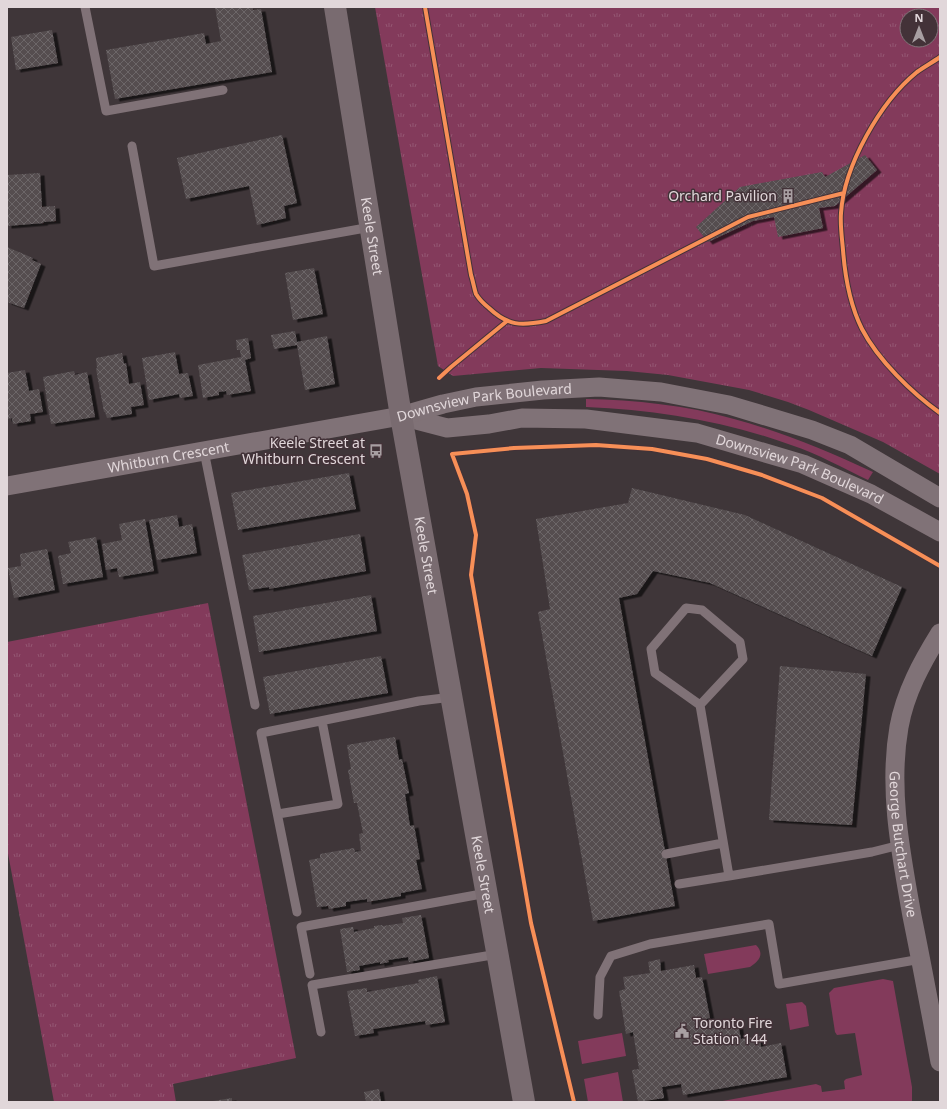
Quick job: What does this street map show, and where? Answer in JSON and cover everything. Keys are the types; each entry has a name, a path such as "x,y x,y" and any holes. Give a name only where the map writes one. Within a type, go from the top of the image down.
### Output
{"main road":[{"name":"Keele Street","path":"335,7 401,416 524,1102"}],"street":[{"name":"Downsview Park Boulevard","path":"401,416 443,404 476,397 543,390 599,387 662,392 729,405 812,430 850,445 940,498"},
{"name":"Whitburn Crescent","path":"7,486 401,416"},
{"name":"Downsview Park Boulevard","path":"401,416 447,428 489,424 522,418 586,419 696,433 803,464 871,494 940,532"},
{"name":"George Butchart Drive","path":"940,633 929,650 912,685 899,727 894,774 900,845 940,1062"}],"lane":[{"path":"85,7 106,111 223,90"},
{"path":"132,146 154,266 371,227"},
{"path":"204,451 256,706"},
{"path":"700,706 742,659 740,642 702,610 686,608 651,649 655,673 700,706 729,876"},
{"path":"297,912 261,733 419,701 452,697"},
{"path":"278,814 338,804 322,721"},
{"path":"666,854 723,842"},
{"path":"679,884 872,852 900,845"},
{"path":"310,974 301,927 487,894"},
{"path":"598,1015 600,977 611,956 650,944 672,940 769,924 779,984 920,959"},
{"path":"321,1032 312,985 498,954"}],"green space":[{"path":"375,7 940,7 940,474 883,442 809,410 749,390 668,375 627,371 541,368 453,376 438,366"},
{"path":"586,399 660,404 716,414 787,436 873,472 868,480 821,457 741,429 664,414 586,407"},
{"path":"208,603 296,1058 173,1084 176,1102 54,1102 7,848 7,642"},
{"path":"756,945 760,951 760,957 750,967 708,974 704,954"},
{"path":"883,979 893,981 912,1087 912,1102 717,1102 816,1084 821,1086 822,1092 845,1089 844,1081 846,1079 862,1075 855,1033 837,1035 835,1032 829,993 834,988"},
{"path":"802,1002 806,1006 809,1026 790,1030 786,1004"},
{"path":"622,1033 626,1056 582,1064 578,1041"},
{"path":"618,1072 623,1102 588,1102 584,1079"}],"building":[{"path":"215,7 253,7 253,10 261,9 272,72 115,99 106,50 204,33 206,44 221,41"},
{"path":"52,30 58,63 16,70 11,37"},
{"path":"282,135 297,203 284,206 286,218 257,225 249,186 186,199 177,158"},
{"name":"Orchard Pavilion","path":"865,155 877,170 835,206 819,208 823,228 778,237 774,217 753,221 708,242 696,227 740,187 822,172 825,177"},
{"path":"40,173 42,207 55,206 56,221 7,226 7,175"},
{"path":"7,247 33,258 32,260 41,264 24,308 7,302"},
{"path":"314,268 323,314 293,320 285,273"},
{"path":"295,331 297,342 327,336 335,384 305,390 297,345 274,349 271,335"},
{"path":"248,338 251,358 245,360 251,391 227,395 226,391 219,392 219,395 203,398 198,365 241,357 240,350 237,350 236,340"},
{"path":"175,352 179,374 188,373 193,396 180,398 179,394 149,400 142,358"},
{"path":"122,353 124,364 126,363 129,384 140,382 144,405 131,407 132,414 107,418 104,412 96,369 96,358"},
{"path":"25,370 29,391 39,389 43,412 30,414 31,421 13,424 12,418 7,419 7,373"},
{"path":"74,371 75,375 87,372 95,417 51,424 43,377"},
{"path":"349,473 356,509 238,530 231,493"},
{"path":"632,488 745,515 902,587 872,656 710,583 653,571 637,594 619,598 675,906 593,921 538,612 550,609 536,519 628,503"},
{"path":"177,515 179,527 192,524 197,553 157,560 149,520"},
{"path":"145,519 154,571 119,577 117,568 106,570 102,544 122,540 119,524"},
{"path":"360,534 366,571 269,589 269,587 249,590 242,555"},
{"path":"96,537 103,577 63,584 58,556 71,553 68,542"},
{"path":"47,549 55,590 14,598 8,568 21,566 20,554"},
{"path":"371,595 377,631 259,652 253,616"},
{"path":"381,656 388,693 270,714 263,677"},
{"path":"780,666 866,674 852,825 769,820"},
{"path":"395,737 399,760 402,759 409,793 405,794 410,826 414,825 420,859 416,860 422,889 401,893 401,896 367,902 367,899 346,902 346,906 329,909 328,906 317,907 309,860 320,858 320,854 354,848 355,852 361,851 359,834 363,833 357,803 354,803 348,770 351,769 347,745"},
{"path":"421,915 429,958 409,962 408,957 388,960 389,962 380,964 380,962 359,966 360,970 347,972 340,929 353,927 354,932 374,928 374,926 403,923 402,918"},
{"name":"Toronto Fire Station 144","path":"660,959 661,971 694,965 696,978 702,977 710,1018 705,1019 706,1029 738,1024 741,1039 760,1036 761,1047 781,1043 787,1077 683,1095 681,1084 662,1087 664,1098 638,1102 632,1070 639,1069 633,1032 626,1034 619,991 625,989 623,977 650,973 648,962"},
{"path":"437,976 445,1022 426,1025 425,1021 373,1029 374,1033 355,1036 347,991 367,988 367,992 419,983 418,980"},
{"path":"379,1089 381,1102 366,1102 364,1092"},
{"path":"232,1098 232,1102 213,1102 213,1101"}],"cycle path":[{"path":"425,7 471,275 477,296 485,305 502,318 522,324 546,321 748,217 844,193"},
{"path":"940,57 917,72 903,85 877,117 866,136 849,175 841,213 847,281 851,301 862,329 877,352 896,375 918,396 940,413"},
{"path":"439,378 507,321"},
{"path":"574,1102 531,923 471,575 476,535 467,494 452,454 514,448 596,445 652,449 707,459 762,475 822,498 940,566"}],"place":[{"name":"Orchard Pavilion","path":"788,196"},
{"name":"Keele Street at Whitburn Crescent","path":"376,451"},
{"name":"Toronto Fire Station 144","path":"682,1031"}]}
